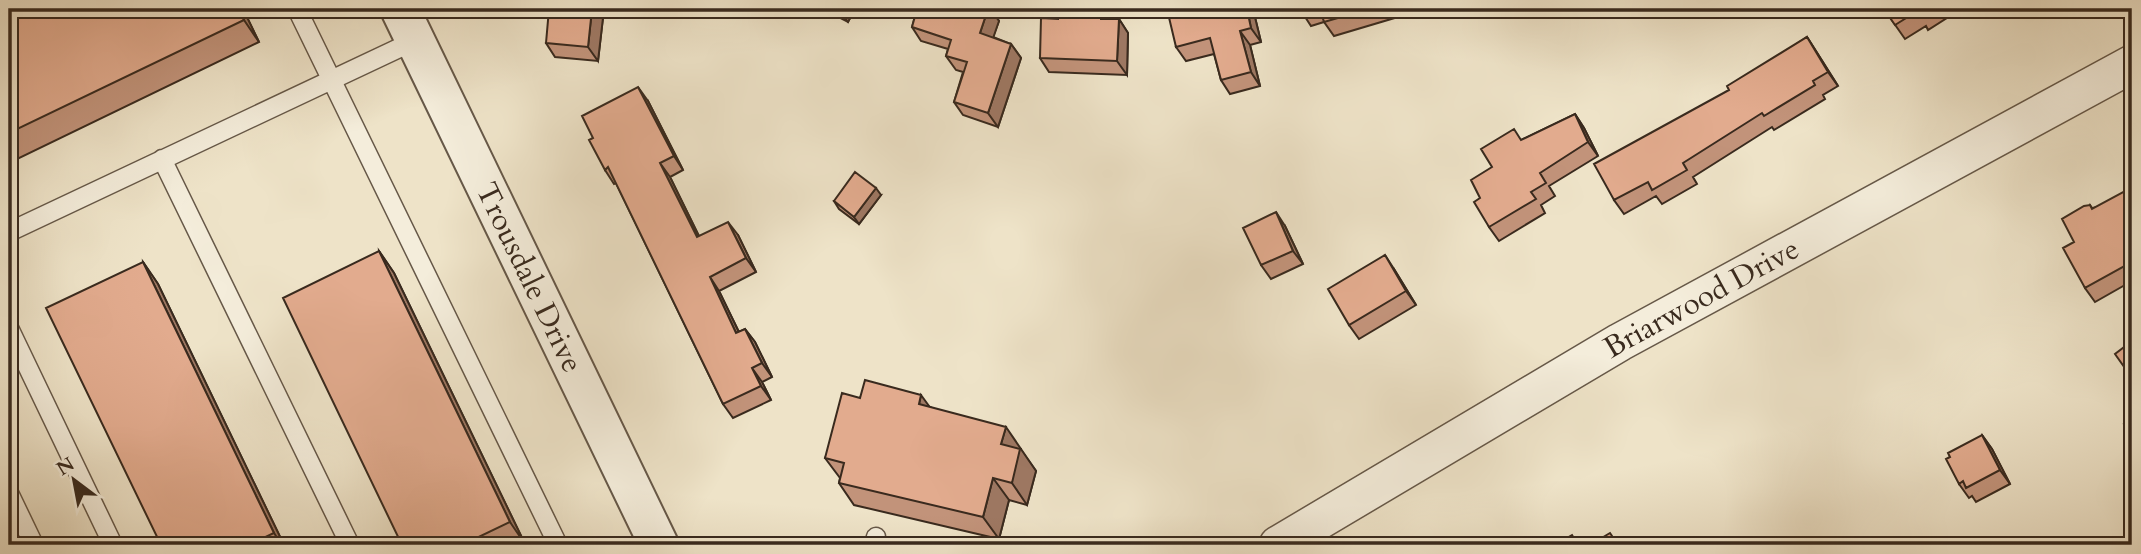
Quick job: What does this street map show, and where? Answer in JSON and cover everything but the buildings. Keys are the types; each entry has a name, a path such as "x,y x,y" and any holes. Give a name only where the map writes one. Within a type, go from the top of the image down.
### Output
{"street":[{"name":"Trousdale Drive","path":"407,25 659,545"},
{"name":"Briarwood Drive","path":"1278,545 1620,342 2132,64"}],"lane":[{"path":"297,9 558,545"},
{"path":"9,232 332,79 407,25"},
{"path":"162,159 349,545"},
{"path":"9,328 113,545"},
{"path":"9,493 34,545"}]}
